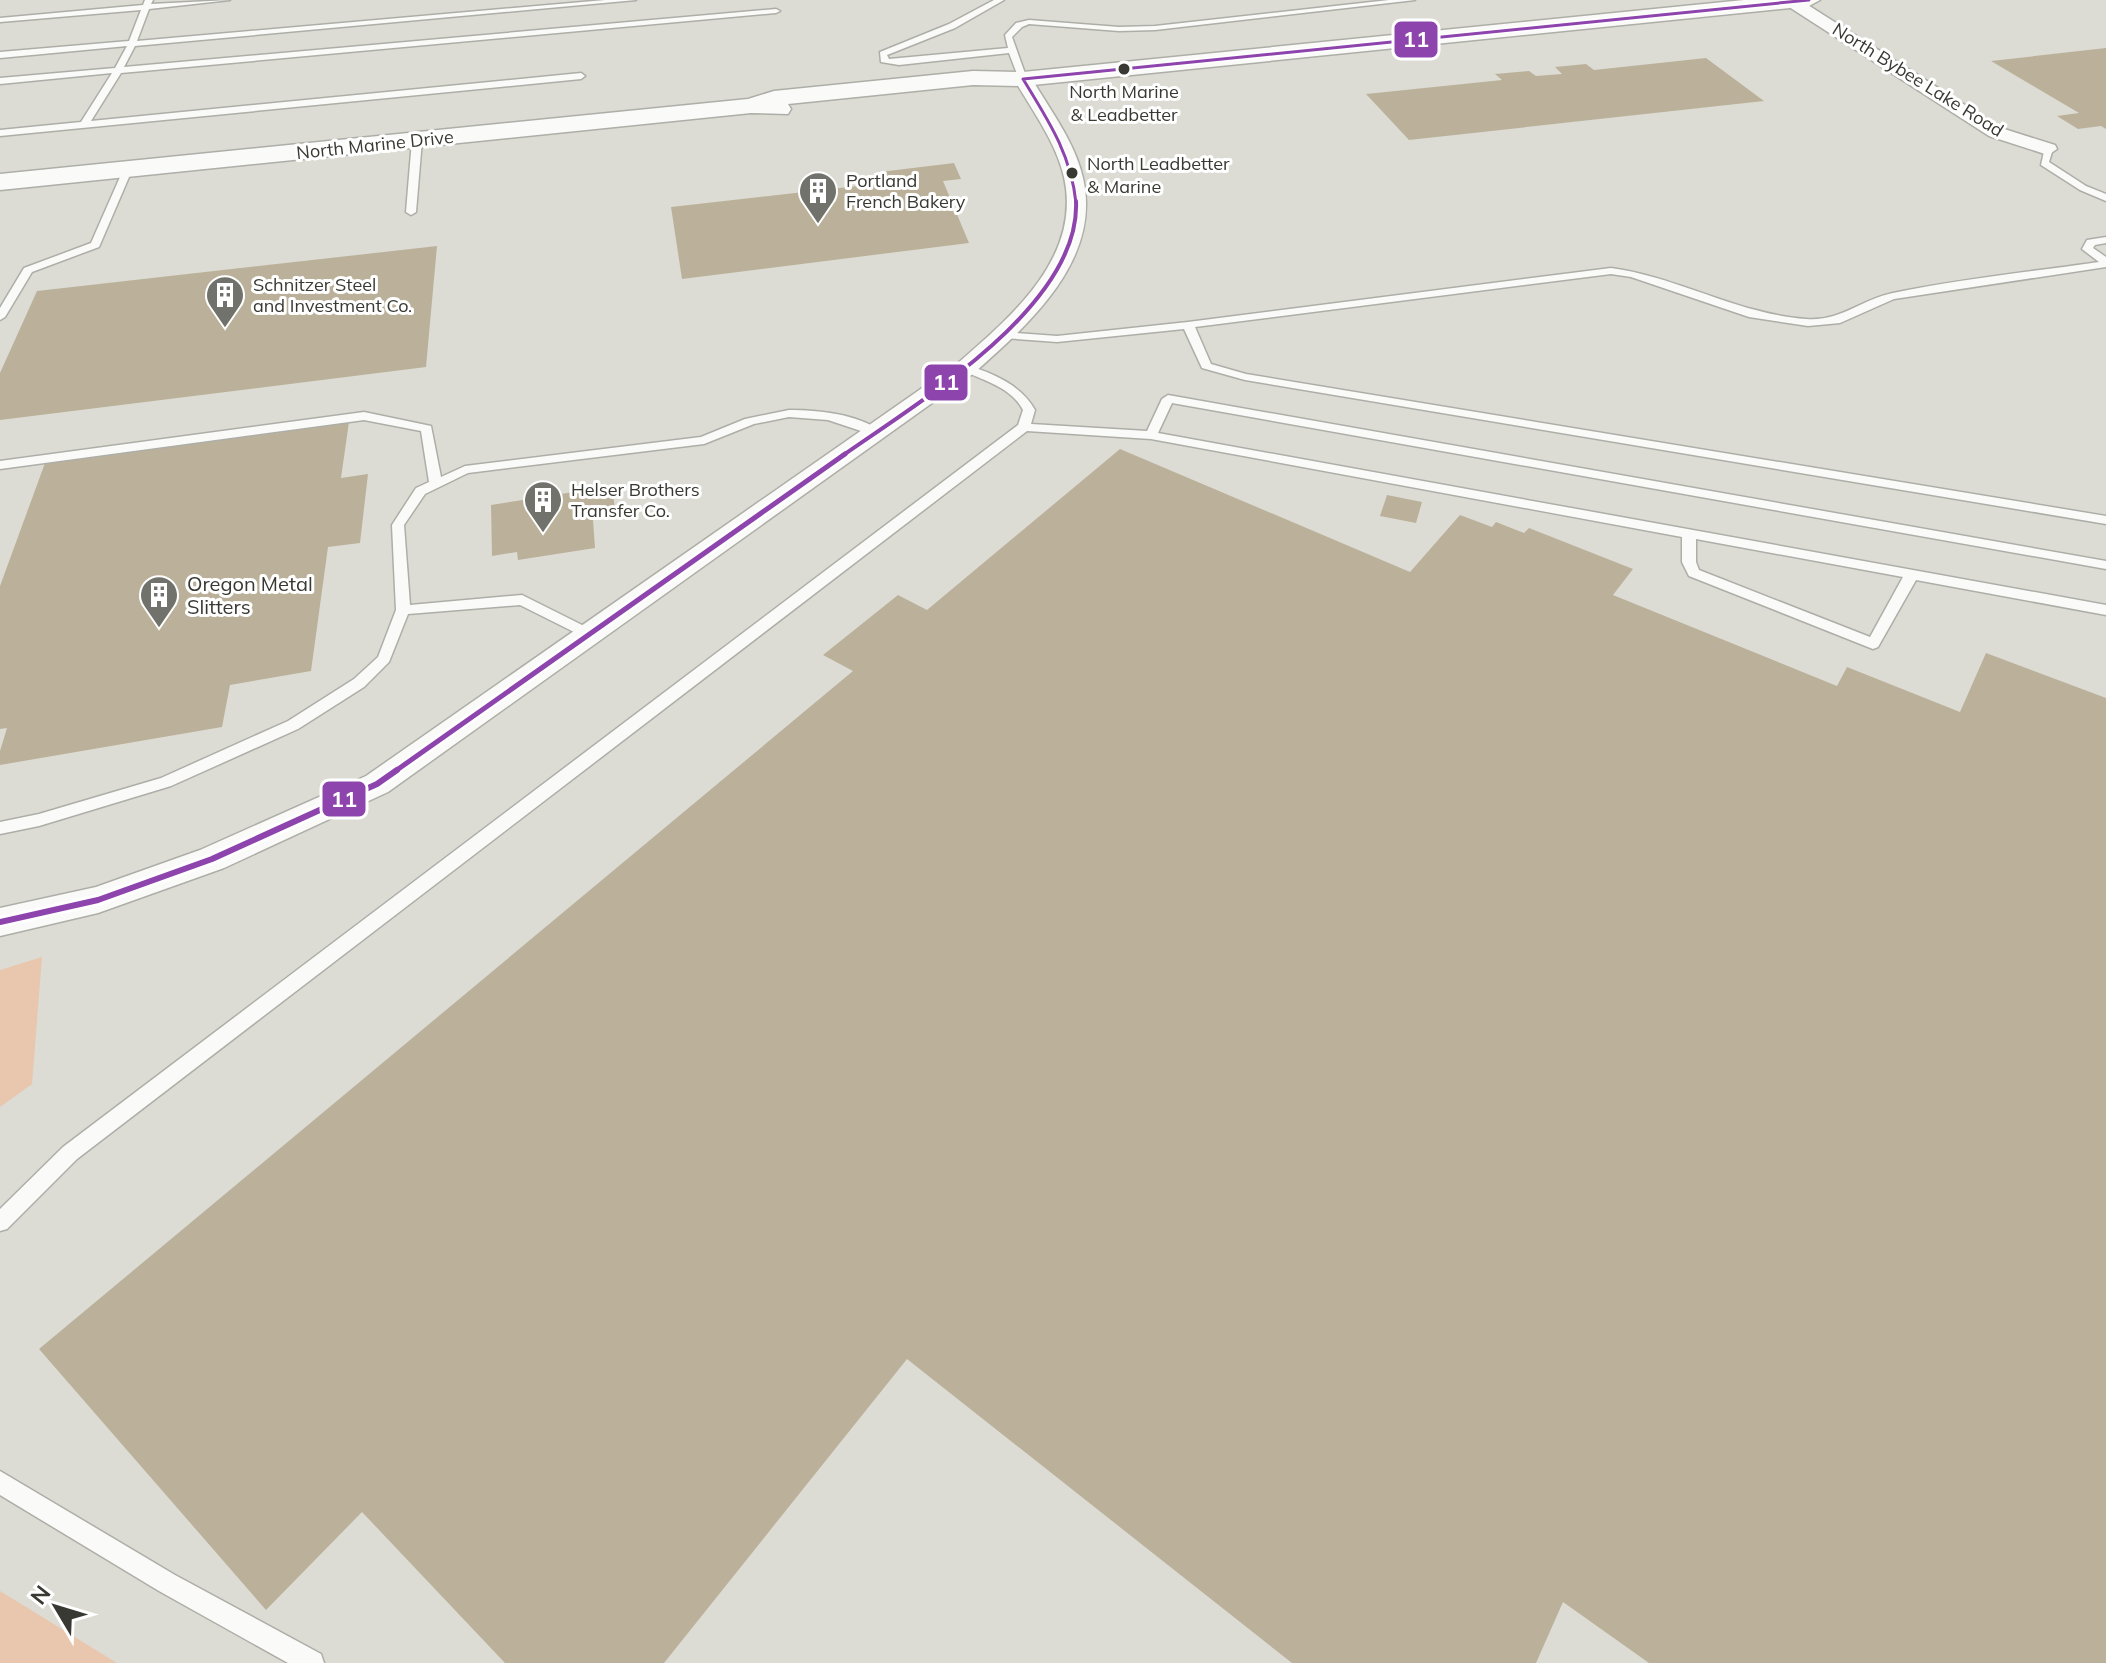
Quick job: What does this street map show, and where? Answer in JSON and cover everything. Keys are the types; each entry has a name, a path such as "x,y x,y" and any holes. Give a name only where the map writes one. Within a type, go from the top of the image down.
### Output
{"main road":[{"name":"North Marine Drive","path":"0,182 751,106 779,109 970,90 1023,79 1797,1"}],"street":[{"name":"North Bybee Lake Road","path":"1797,1 1995,132 2048,149"},
{"path":"0,922 98,900 212,859 377,784 966,368 1004,335 1044,292 1064,257 1076,205 1070,166 1023,79"}],"lane":[{"path":"0,20 148,3 226,0"},
{"path":"0,55 632,0"},
{"path":"1000,0 952,26 883,54 885,62 899,62 1011,50"},
{"path":"1023,79 1008,37 1019,25 1029,22 1119,29 1155,28 1411,0"},
{"path":"84,125 117,71 148,3"},
{"path":"0,81 776,11"},
{"path":"0,133 581,76"},
{"path":"411,212 417,140"},
{"path":"2048,149 2044,163 2083,188 2106,198"},
{"path":"0,317 28,270 61,261 95,245 127,170"},
{"path":"2083,188 2084,195 2106,208"},
{"path":"2106,240 2091,242 2087,249 2106,263"},
{"path":"1004,335 1057,339 1611,271 1633,274 1753,315 1808,323 1836,321 1891,296 2106,263"},
{"path":"1188,325 1206,366 1245,377 2106,520"},
{"path":"0,1222 70,1153 1024,427 1029,410 1022,397 966,368"},
{"path":"1151,435 1168,399 2104,565 2106,581"},
{"path":"0,828 39,820 166,782 293,725 359,683 384,659 403,610 398,525 420,491 435,481 465,470 704,440 739,424 800,411 841,416 876,432"},
{"path":"0,465 364,416 427,429 435,481"},
{"path":"1024,427 1151,435 2106,610"},
{"path":"1689,533 1689,562 1694,573 1873,644 1912,574"},
{"path":"403,610 522,600 589,634"},
{"path":"0,1482 167,1583 312,1663"}],"shaded area":[{"path":"42,957 32,1084 0,1107 0,970"},
{"path":"0,1591 117,1663 0,1663"}],"building":[{"path":"2106,48 2106,129 2101,126 2078,129 2057,116 2079,113 1991,61"},
{"path":"1706,58 1764,101 1409,140 1366,94 1502,80 1495,74 1529,71 1536,76 1562,74 1555,67 1586,64 1594,70"},
{"name":"Portland French Bakery","path":"954,163 961,179 943,181 969,243 682,279 671,207 884,183 880,172"},
{"name":"Schnitzer Steel and Investment Co.","path":"437,246 426,367 0,420 0,373 37,291"},
{"name":"Oregon Metal Slitters","path":"349,422 341,478 368,474 360,543 328,547 311,671 230,685 222,727 0,765 0,751 7,728 0,729 0,586 45,463"},
{"path":"1120,449 1410,572 1460,515 1492,527 1496,522 1524,533 1529,528 1633,569 1613,595 1837,686 1847,667 1960,712 1986,653 2106,698 2106,1663 1649,1663 1563,1602 1536,1663 1292,1663 907,1359 664,1663 505,1663 362,1512 266,1610 39,1349 853,671 823,655 898,595 927,610"},
{"name":"Helser Brothers Transfer Co.","path":"612,486 616,517 593,520 595,548 518,560 517,552 492,556 491,505"},
{"path":"1387,495 1422,502 1416,523 1380,516"}],"transit line":[{"name":"11","path":"1023,79 1809,0"},
{"name":"11","path":"0,922 98,900 212,859 377,784 966,368 1029,308 1062,260 1072,233 1076,206 1069,163 1052,126 1023,79"}],"place":[{"name":"North Marine & Leadbetter","path":"1124,69"},
{"name":"North Leadbetter & Marine","path":"1072,173"},
{"name":"Portland French Bakery","path":"818,225"},
{"name":"Schnitzer Steel and Investment Co.","path":"225,329"},
{"name":"Helser Brothers Transfer Co.","path":"543,534"},
{"name":"Oregon Metal Slitters","path":"159,629"}]}
